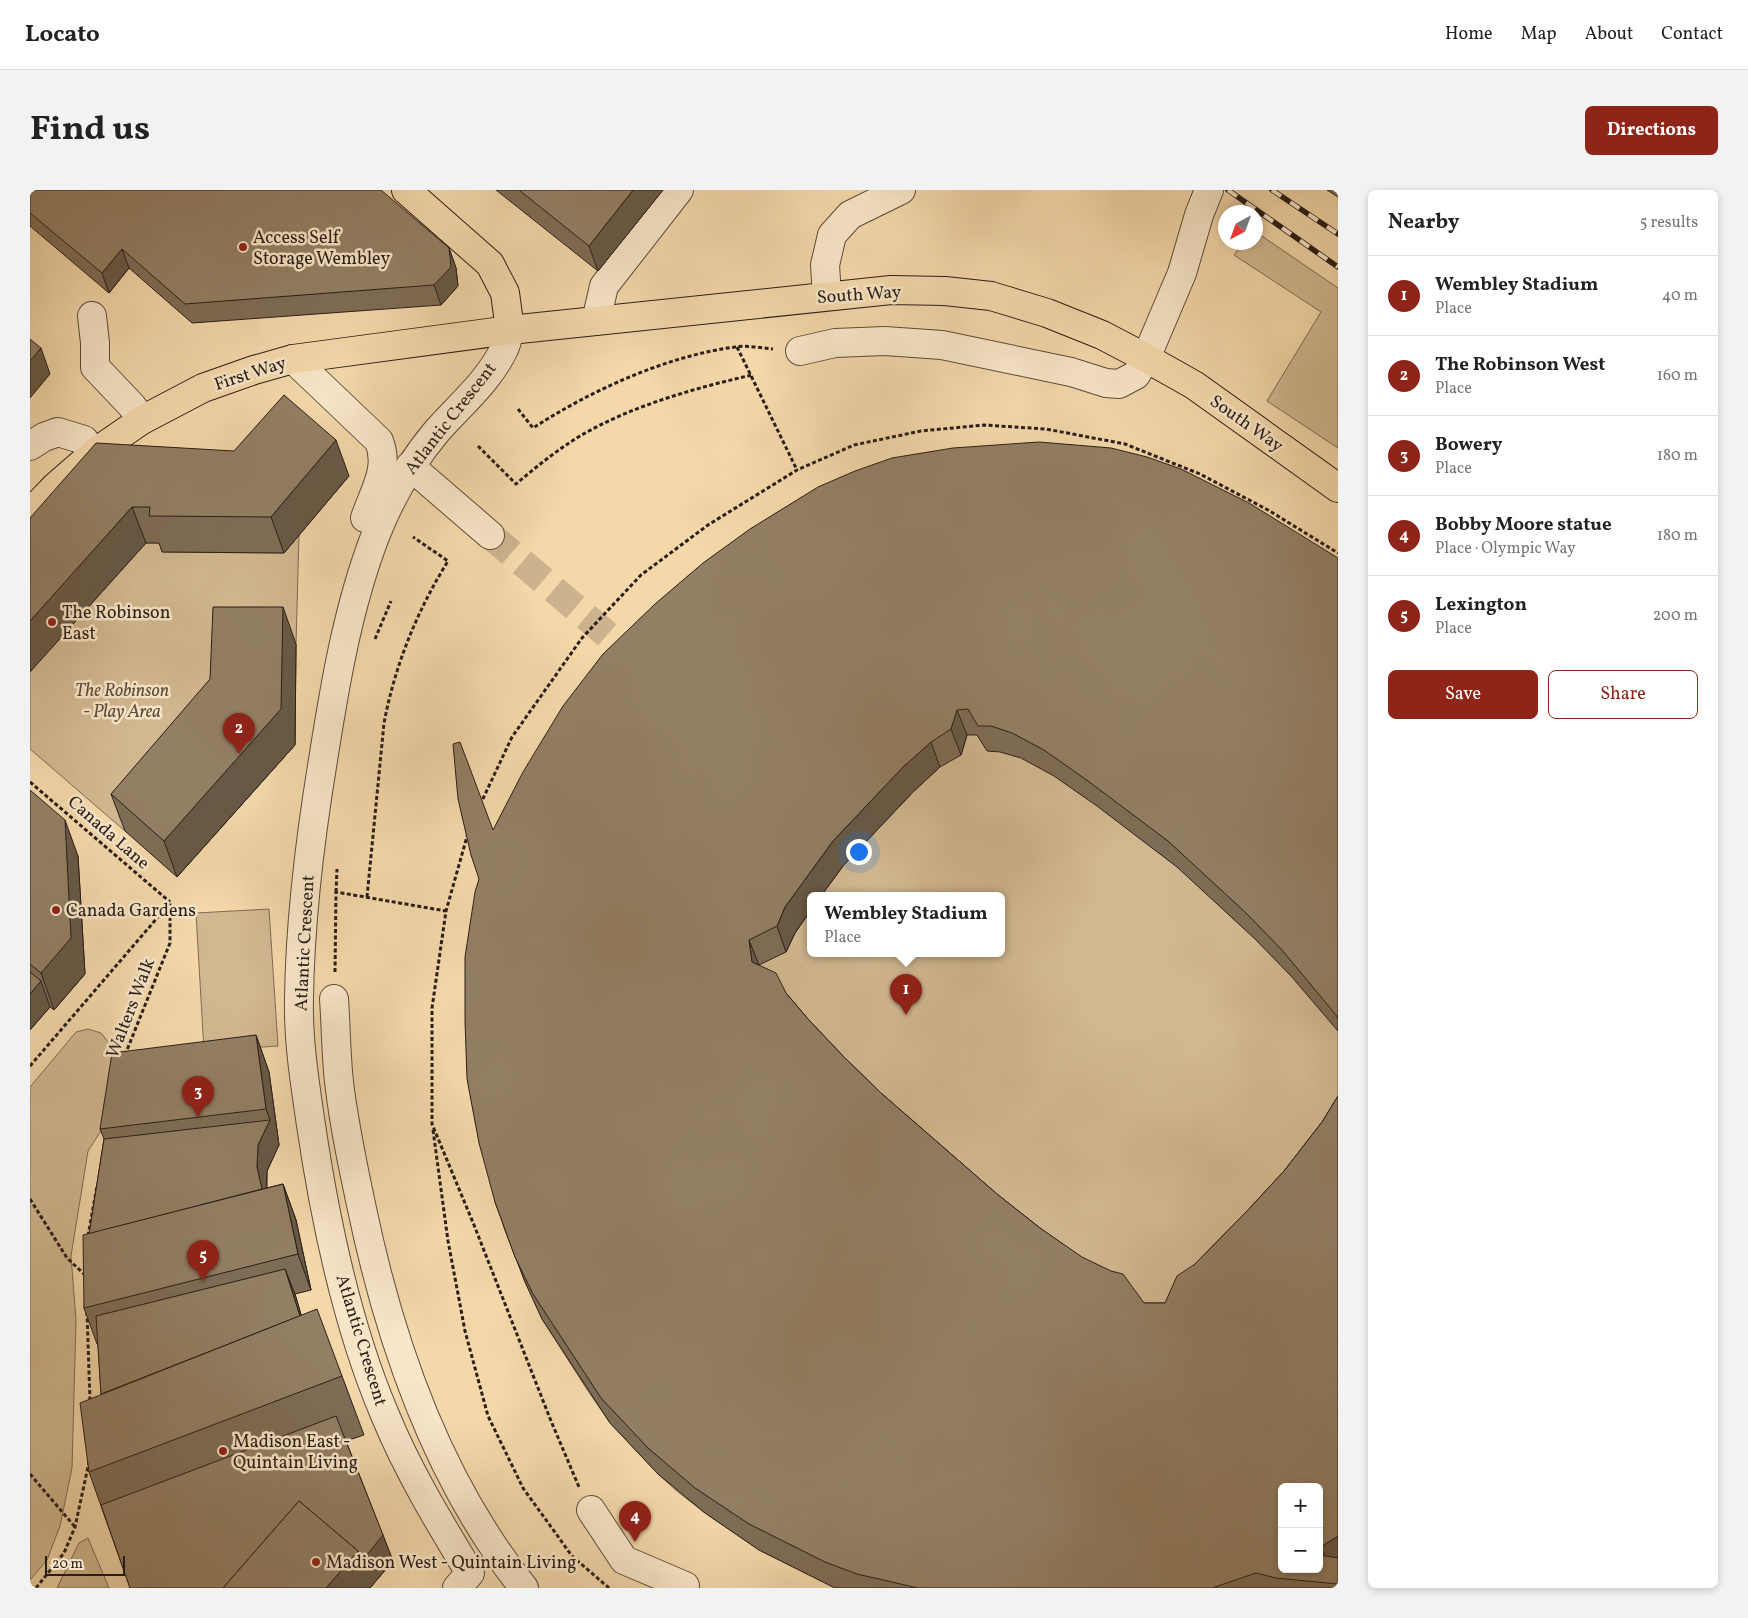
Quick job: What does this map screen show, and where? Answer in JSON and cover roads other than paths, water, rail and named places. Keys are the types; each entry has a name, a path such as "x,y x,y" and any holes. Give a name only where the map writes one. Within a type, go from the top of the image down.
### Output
{"main road":[{"path":"406,190 490,264 505,293 510,330"},
{"name":"South Way","path":"510,330 891,290 945,291 991,296 1047,313 1102,335 1146,358 1194,386 1338,488"},
{"name":"First Way","path":"30,513 56,486 94,453 142,420 203,388 293,359 510,330"}],"street":[{"path":"596,321 604,286 679,190"},
{"path":"826,296 825,265 832,235 850,215 901,190"},
{"path":"800,351 835,343 885,341 942,345 1071,372 1106,383 1119,384 1136,375 1146,358 1182,273 1198,215 1209,190"},
{"path":"92,316 95,367 132,406 142,420"},
{"name":"Atlantic Crescent","path":"464,1581 385,1415 362,1355 347,1300 319,1177 305,1083 299,1003 303,906 316,804 332,704 361,573 390,499 410,466 488,373 504,349 510,330"},
{"path":"293,359 379,441 383,451 382,474 365,517 351,569 332,704"},
{"path":"30,446 44,437 58,432 84,440 94,453"},
{"path":"410,466 490,535"},
{"path":"334,999 339,1081 350,1157 387,1315 416,1395 443,1459 487,1538 524,1588"},
{"path":"591,1510 624,1560 694,1587"}],"tunnel":[{"path":"490,535 611,638 638,670"}],"railway":[{"path":"1228,190 1338,267"},
{"path":"1272,190 1338,234"}],"place":[{"name":"Access Self Storage Wembley","path":"243,247"},
{"name":"The Robinson East","path":"52,622"},
{"name":"The Robinson West","path":"239,754"},
{"name":"Canada Gardens","path":"56,910"},
{"name":"Wembley Stadium","path":"906,1015"},
{"name":"Bowery","path":"198,1117"},
{"name":"Lexington","path":"203,1281"},
{"name":"Madison East - Quintain Living","path":"223,1451"},
{"name":"Bobby Moore statue","path":"635,1542"},
{"name":"Madison West - Quintain Living","path":"316,1562"}],"park label":[{"name":"The Robinson - Play Area","path":"122,700"}]}
